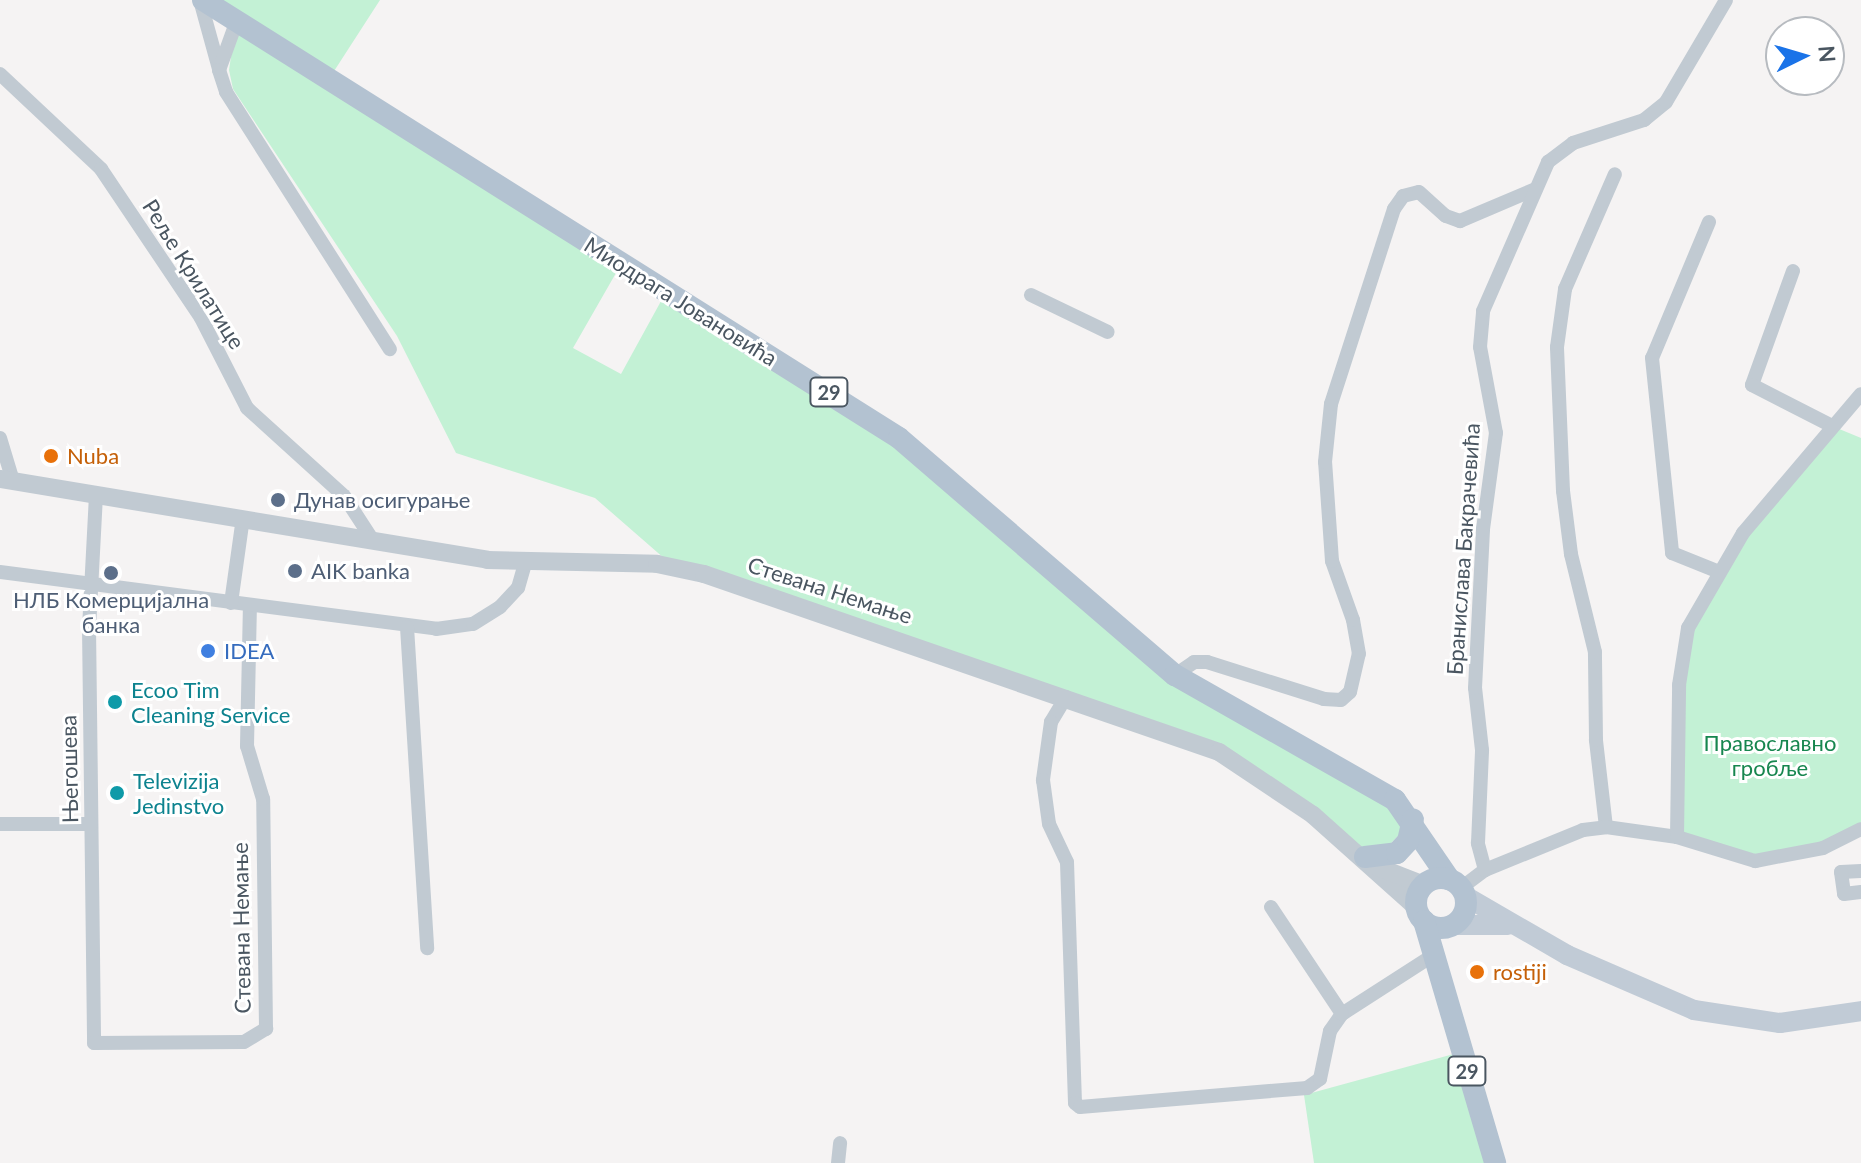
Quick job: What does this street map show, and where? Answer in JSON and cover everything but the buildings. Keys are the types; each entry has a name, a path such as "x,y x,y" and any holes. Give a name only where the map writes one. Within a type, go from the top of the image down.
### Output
{"main road":[{"name":"Миодрага Јовановића","path":"202,0 899,438 1175,675 1268,730 1364,779 1395,800 1458,888"},
{"path":"1367,860 1397,853 1408,841 1415,824"},
{"path":"1415,824 1425,884 1421,914 1450,926 1508,925"},
{"path":"1425,884 1458,888 1508,925 1633,986 1716,1015 1780,1023 1861,1011"},
{"path":"1443,979 1450,926 1463,913 1458,888"},
{"name":"29","path":"1421,914 1443,979 1495,1163"}],"street":[{"name":"Миодрага Јовановића","path":"202,0 219,70 233,105 390,349"},
{"name":"Бранислава Бакрачевића","path":"1485,870 1479,854 1482,750 1475,688 1484,595 1483,529 1496,433 1479,337 1483,311 1519,236 1533,190 1548,162 1563,148 1644,120 1666,102 1726,0"},
{"path":"219,70 236,23"},
{"name":"Реље Крилатице","path":"0,74 101,169 201,318 247,408 344,496 372,539"},
{"path":"1606,827 1596,740 1595,652 1571,554 1563,491 1557,347 1561,301 1615,174"},
{"path":"1175,675 1194,662 1207,662 1324,699 1341,700 1350,692 1359,654 1332,561 1325,462 1331,404 1394,209 1403,196 1419,192 1446,216 1460,221 1533,190"},
{"path":"1709,222 1652,358 1672,553 1719,572"},
{"path":"1793,271 1752,385 1832,426"},
{"path":"1031,295 1108,332"},
{"path":"1677,837 1683,645 1719,572 1763,507 1861,394"},
{"path":"0,438 6,480"},
{"name":"Стевана Немање","path":"6,480 525,563 683,568 1066,697 1232,759 1367,860 1421,914"},
{"name":"Његошева","path":"94,1043 91,824 92,586 96,495"},
{"path":"231,603 243,518"},
{"path":"0,572 407,627 450,628 486,617 518,588 525,563"},
{"name":"Стевана Немање","path":"94,1043 244,1042 266,1029 263,799 247,746 250,606"},
{"path":"407,627 427,948"},
{"path":"1066,697 1051,722 1043,780 1049,824 1067,862 1075,1103 1089,1108 1292,1091 1320,1079 1330,1031 1342,1014 1435,954"},
{"path":"0,824 91,824"},
{"path":"1458,888 1485,870 1583,830 1606,827 1677,837 1755,861 1823,848 1860,830"},
{"path":"1367,860 1425,884"},
{"path":"1861,871 1841,872 1844,894 1861,892"},
{"path":"1271,907 1342,1014"},
{"path":"838,1163 840,1143"}],"green space":[{"path":"204,0 380,0 327,82 620,266 573,348 621,374 666,292 810,381 1114,622 1413,820 1377,858 1232,759 673,566 595,498 456,453 397,336 233,89 229,70 236,23"},
{"name":"Православно гробље","path":"1832,426 1861,438 1861,829 1777,859 1677,837 1681,656 1719,572"},
{"path":"1461,1052 1495,1163 1314,1163 1304,1095"}],"place":[{"name":"Nuba","path":"51,456"},
{"name":"Дунав осигурање","path":"278,500"},
{"name":"AIK banka","path":"295,571"},
{"name":"НЛБ Комерцијална банка","path":"111,573"},
{"name":"IDEA","path":"208,651"},
{"name":"Ecoo Tim Cleaning Service","path":"115,702"},
{"name":"Televizija Jedinstvo","path":"117,793"},
{"name":"rostiji","path":"1477,972"}]}
